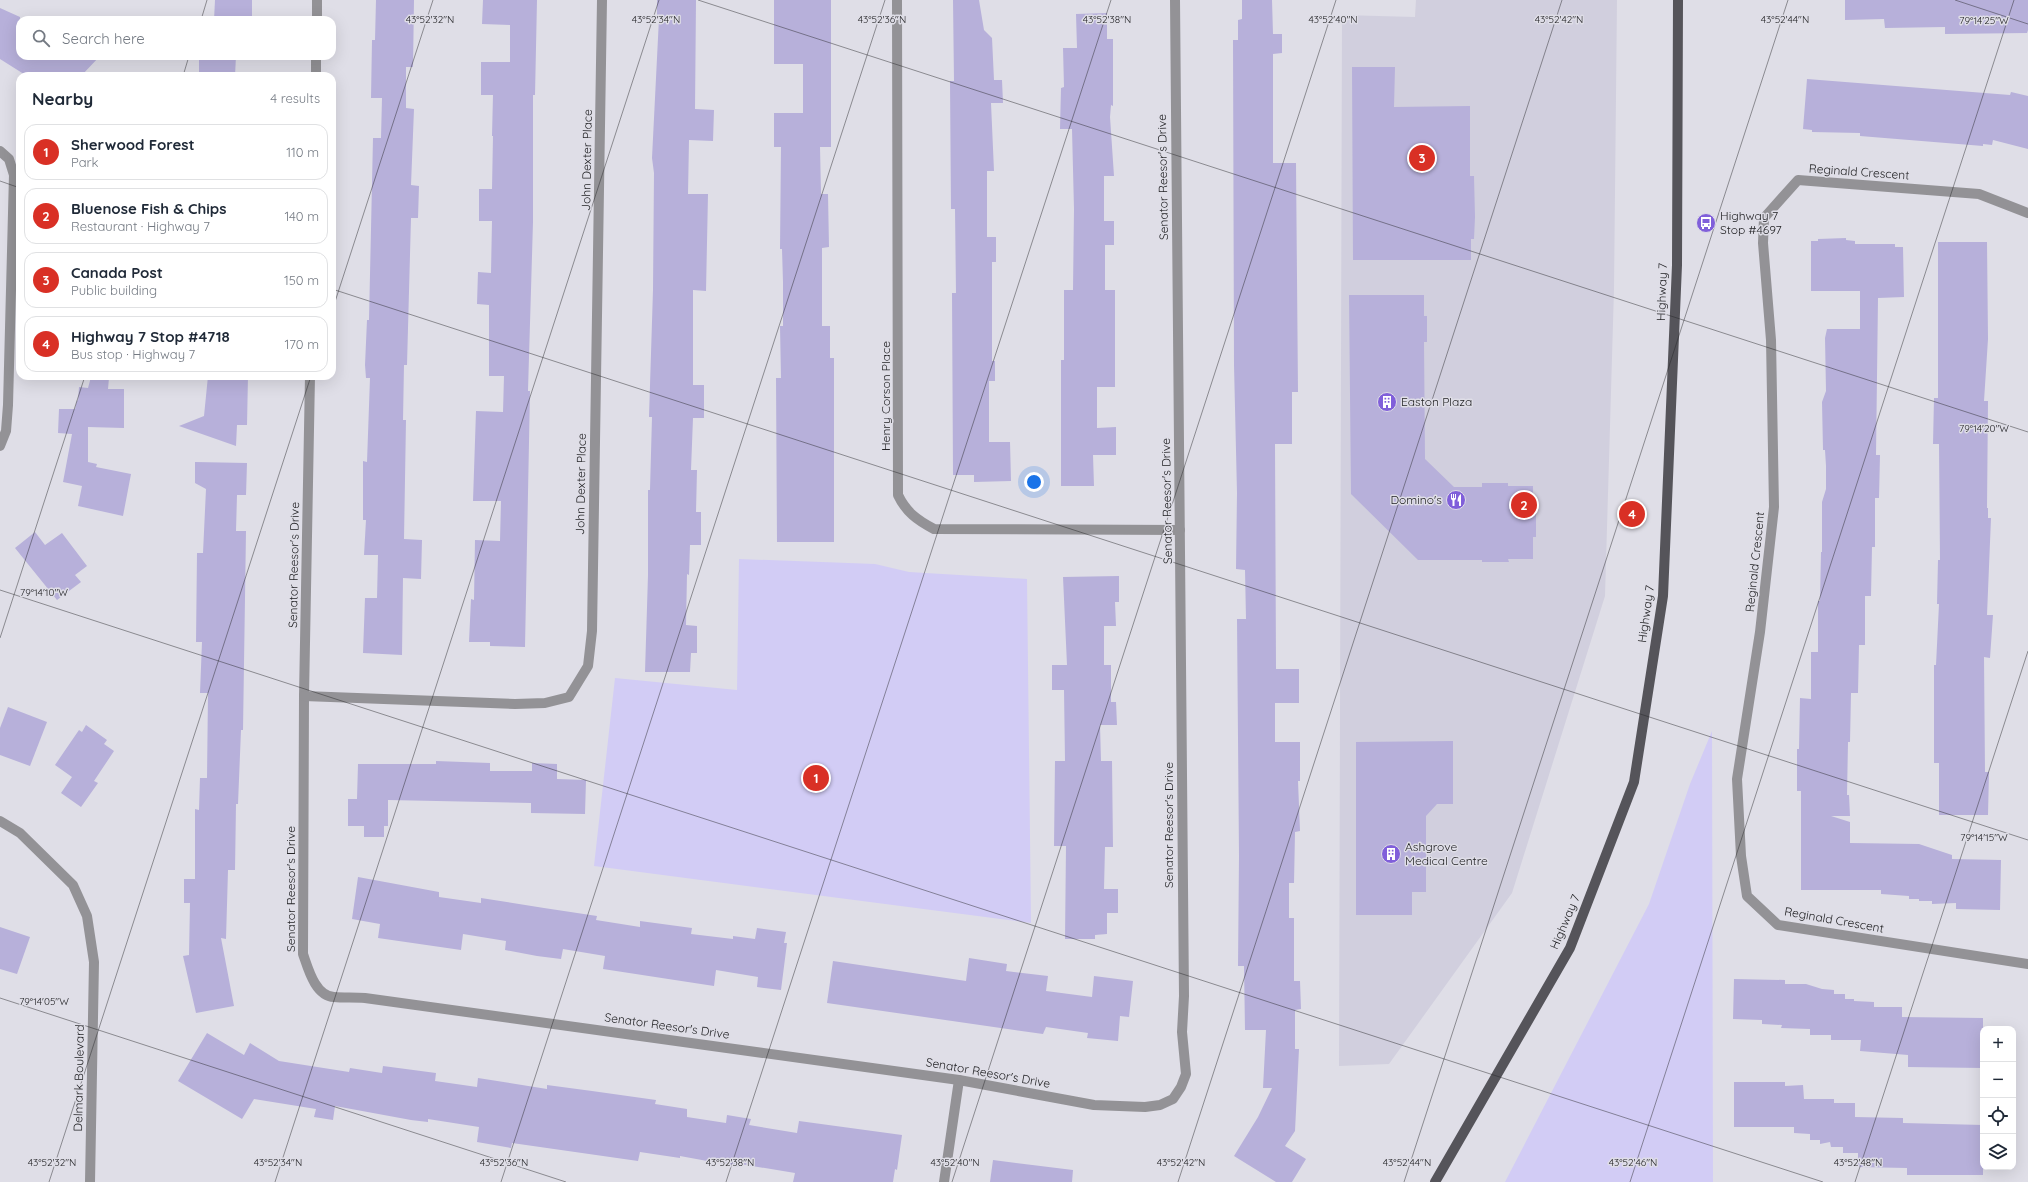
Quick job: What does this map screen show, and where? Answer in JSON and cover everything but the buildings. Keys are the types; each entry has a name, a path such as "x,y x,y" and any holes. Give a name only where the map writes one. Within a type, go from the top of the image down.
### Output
{"main road":[{"name":"Highway 7","path":"1435,1182 1570,948 1634,782 1663,596 1677,265 1678,0"}],"street":[{"path":"317,0 317,16"},
{"name":"John Dexter Place","path":"304,696 515,704 545,703 570,697 588,666 592,631 602,0"},
{"name":"Henry Corson Place","path":"898,0 898,494 904,508 915,519 934,529 1180,530"},
{"name":"Senator Reesor's Drive","path":"310,380 304,696 303,954 310,975 320,989 332,997 365,998 959,1080 1094,1104 1145,1108 1160,1105 1173,1099 1181,1087 1186,1074 1182,1032 1184,996 1175,0"},
{"path":"316,60 316,72"},
{"path":"0,151 9,159 14,175 8,405 6,431 0,446"},
{"name":"Reginald Crescent","path":"2028,213 2027,211 1979,194 1798,180 1764,218 1764,243 1771,340 1774,507 1760,632 1737,779 1741,856 1748,896 1778,925 2028,964"},
{"name":"Delmark Boulevard","path":"0,821 20,833 73,885 88,916 94,962 90,1182"},
{"path":"944,1182 959,1080"}],"shaded area":[{"path":"1416,0 1617,0 1614,289 1605,596 1512,893 1389,1064 1339,1066 1342,15 1415,17"},
{"path":"739,559 875,564 909,572 1027,579 1031,923 594,866 615,678 737,690"},
{"path":"1712,731 1713,1182 1505,1182 1649,904 1690,784"}],"place":[{"name":"Canada Post","path":"1422,158"},
{"name":"Highway 7 Stop #4697","path":"1706,223"},
{"name":"Easton Plaza","path":"1387,402"},
{"name":"Domino's","path":"1456,500"},
{"name":"Bluenose Fish & Chips","path":"1524,505"},
{"name":"Highway 7 Stop #4718","path":"1632,514"},
{"name":"Sherwood Forest","path":"816,778"},
{"name":"Ashgrove Medical Centre","path":"1391,854"}]}
